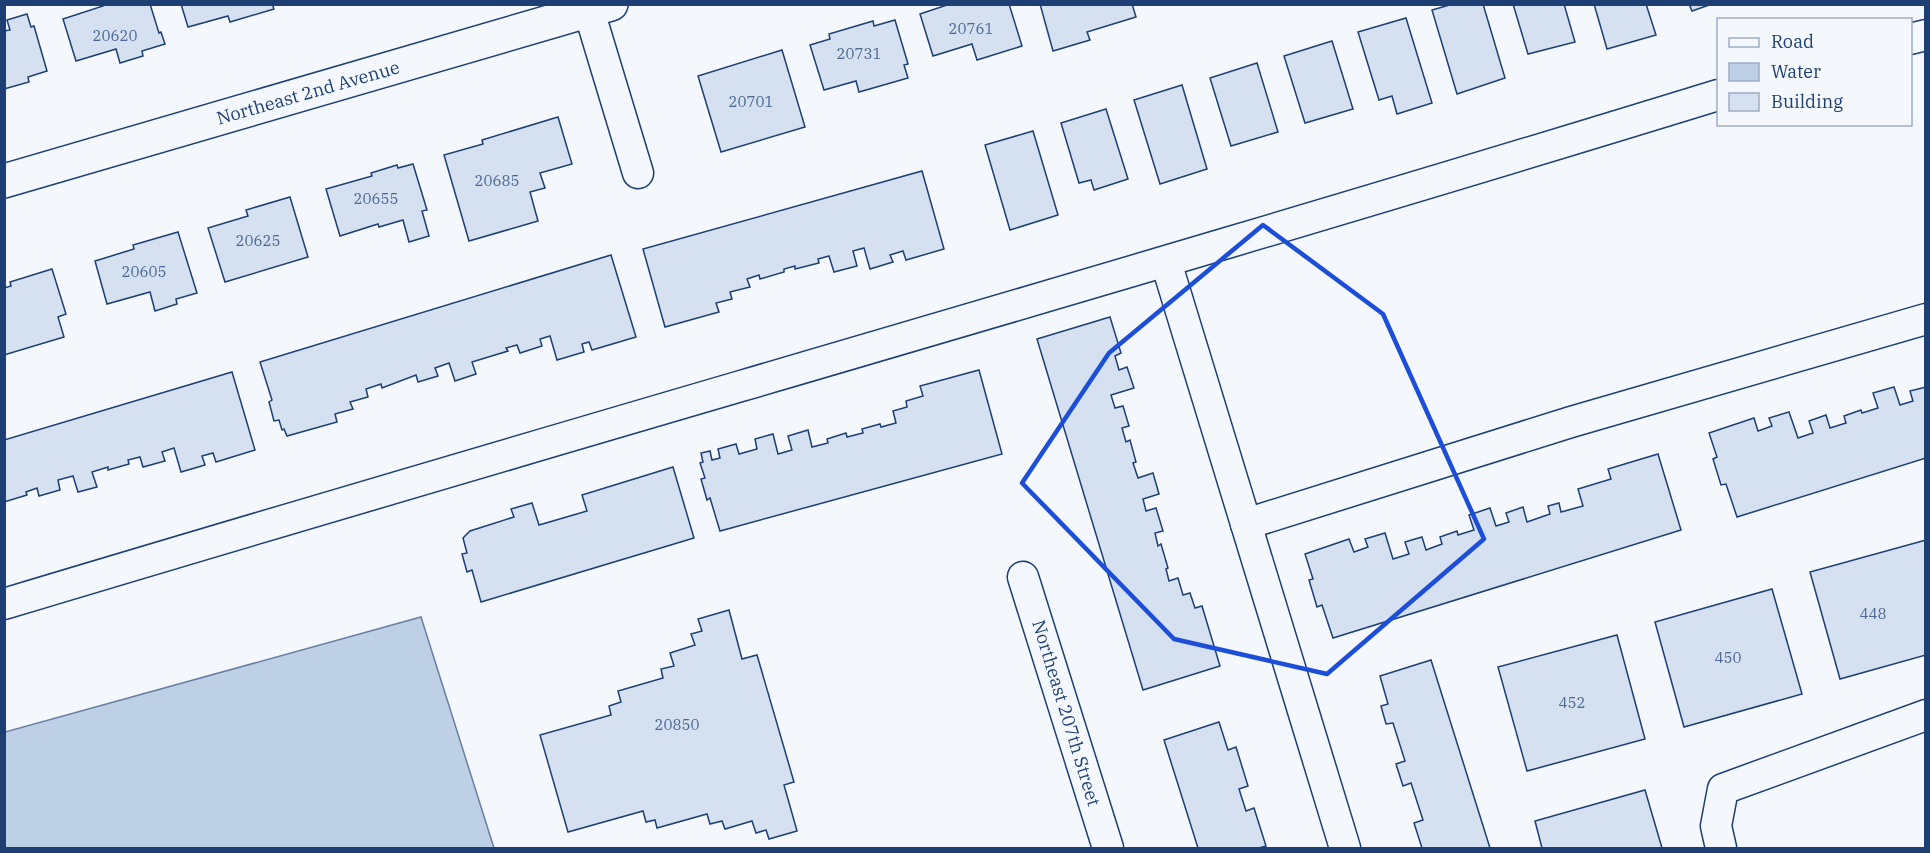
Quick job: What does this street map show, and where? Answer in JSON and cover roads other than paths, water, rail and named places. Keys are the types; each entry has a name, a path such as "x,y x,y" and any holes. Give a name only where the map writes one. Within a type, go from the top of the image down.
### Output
{"street":[{"path":"596,7 638,173"},
{"name":"Northeast 2nd Avenue","path":"4,181 596,7"},
{"path":"4,604 1166,262 1717,96"},
{"path":"1166,262 1345,849"},
{"path":"1246,524 1571,422 1926,319"},
{"name":"Northeast 207th Street","path":"1023,577 1108,849"},
{"path":"1721,849 1716,826 1723,789 1926,715"}],"water":[{"path":"421,617 494,848 5,848 5,732"}]}
